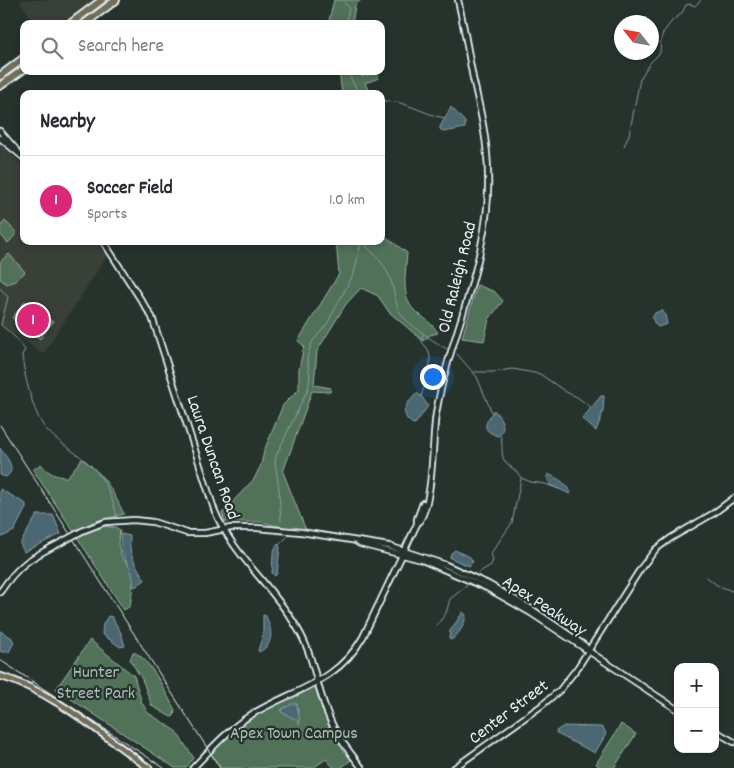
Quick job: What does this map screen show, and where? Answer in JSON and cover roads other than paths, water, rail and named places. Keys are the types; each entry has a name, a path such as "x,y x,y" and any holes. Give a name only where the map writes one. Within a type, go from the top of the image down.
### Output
{"highway":[{"path":"75,20 102,0"},
{"path":"89,20 112,0"},
{"path":"95,15 116,0"},
{"path":"0,76 20,61"},
{"path":"0,86 20,71"}],"main road":[{"name":"Old Raleigh Road","path":"193,768 242,721 262,709 317,683 336,670 355,650 404,552 426,500 433,461 437,409 480,254 487,198 486,149 458,0"},
{"path":"0,131 10,145"},
{"path":"0,138 20,154"},
{"name":"Laura Duncan Road","path":"106,245 152,317 214,510 242,556 286,610 302,637 327,715 335,730 362,768"},
{"name":"Center Street","path":"454,768 553,697 575,671 641,568 656,549 666,541 714,513 734,498"},
{"name":"Apex Peakway","path":"0,592 12,575 30,558 82,531 105,522 134,520 152,522 188,533 205,533 242,527 301,532 356,541 360,544 404,552 453,568 498,589 548,620 584,645 588,650 675,708"},
{"path":"0,676 50,698 149,768"},
{"path":"719,733 734,742"}],"water":[{"path":"451,107 465,122 465,128 444,132 440,127"},
{"path":"662,310 667,324 658,327 652,318 655,313"},
{"path":"417,393 428,406 416,423 413,424 407,419 404,411"},
{"path":"601,396 604,396 603,412 596,431 582,419"},
{"path":"494,410 503,426 503,430 498,436 486,429 488,419"},
{"path":"0,448 11,467 6,477 0,475"},
{"path":"548,474 565,484 570,494 550,485 547,478"},
{"path":"0,489 26,504 26,508 14,531 0,538"},
{"path":"37,515 53,515 61,534 24,552 20,544"},
{"path":"121,534 130,536 131,554 145,580 135,587 133,586 131,570 122,552"},
{"path":"278,544 280,547 277,574 275,576 272,573 273,558 274,550"},
{"path":"455,550 470,557 473,562 469,566 450,558 451,553"},
{"path":"463,612 466,615 463,626 451,640 449,639 450,631"},
{"path":"263,615 266,616 268,621 271,636 268,645 259,652 263,635"},
{"path":"108,616 112,617 121,633 125,646 120,647 102,634 103,624"},
{"path":"0,631 11,637 14,642 9,652 0,651"},
{"path":"297,704 300,724 297,720 281,712 282,709"},
{"path":"564,726 601,727 606,734 595,753 557,734 556,731"}],"waterway":[{"path":"341,0 349,7 347,20"},
{"path":"624,146 629,135 640,79 649,64 660,53 663,33 672,21 682,13 686,5 695,6 701,0"},
{"path":"349,75 357,90"},
{"path":"385,101 398,102 445,118"},
{"path":"281,521 276,456 308,389 310,376 307,358 312,342 327,324 354,273 360,245"},
{"path":"364,245 387,271 397,307 401,314 409,323 447,349"},
{"path":"0,288 8,297 1,325 15,337 25,350 22,355 25,373 33,404 41,421 55,438 93,467 103,480 113,503 117,519"},
{"path":"421,396 430,362 428,351 422,342 423,333"},
{"path":"457,354 477,377 492,413"},
{"path":"474,372 494,372 512,369 540,374 592,408"},
{"path":"500,435 504,460 521,478 559,489"},
{"path":"478,573 491,565 493,560 491,553 512,523 521,479"},
{"path":"279,545 287,537"},
{"path":"705,576 717,585 734,592"},
{"path":"437,625 446,613 450,599 469,584"}],"railway":[{"path":"0,425 220,768"},
{"path":"0,660 164,768"}],"place":[{"name":"Soccer Field","path":"33,320"}],"park label":[{"name":"Hunter Street Park","path":"96,681"},
{"name":"Apex Town Campus","path":"294,732"}]}
